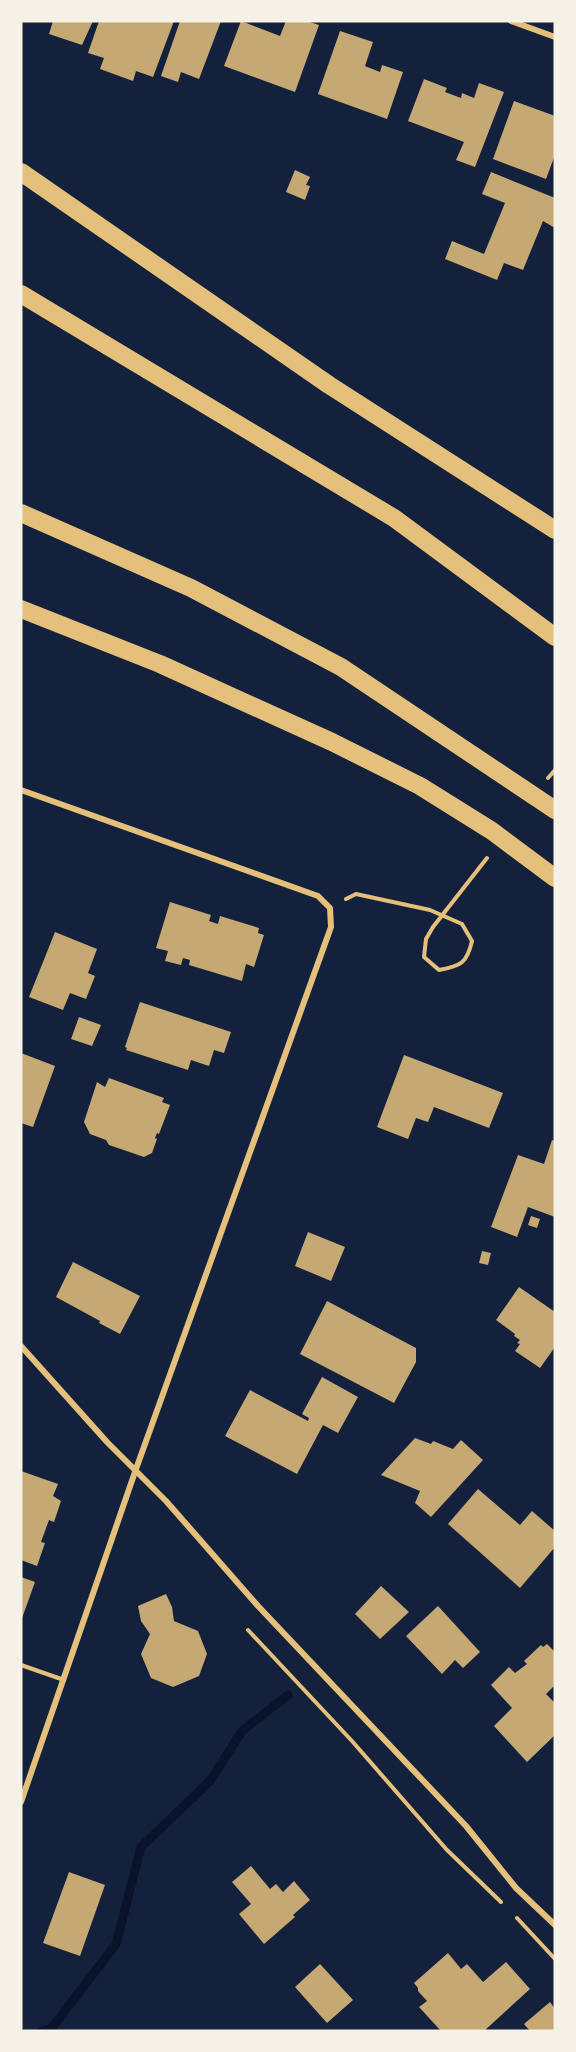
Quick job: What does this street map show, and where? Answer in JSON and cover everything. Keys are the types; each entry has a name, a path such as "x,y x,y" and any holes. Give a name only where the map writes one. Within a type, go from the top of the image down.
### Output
{"highway":[{"path":"21,172 328,384 555,530"},
{"path":"21,294 394,518 555,637"},
{"path":"21,513 191,588 341,667 555,810"},
{"path":"21,609 160,664 332,742 410,781 492,831 555,878"}],"street":[{"path":"511,21 555,38"},
{"path":"21,790 318,896 330,908 332,927 136,1469 21,1802"},
{"path":"21,1346 107,1442 136,1469 258,1606 466,1826 516,1888 555,1925"}],"lane":[{"path":"21,1665 64,1680"}],"path":[{"path":"330,908 356,894 430,909 462,924 472,941 468,956 455,967 439,970 424,957 426,939"},
{"path":"248,1630 352,1741 447,1850 502,1903"},
{"path":"516,1917 555,1959"}],"building":[{"path":"53,21 93,21 82,45 49,34"},
{"path":"99,21 174,21 153,77 136,71 133,81 100,69 104,58 88,53"},
{"path":"180,21 221,21 199,79 181,72 178,82 161,76"},
{"path":"241,21 280,36 286,21 307,21 319,25 295,92 224,66"},
{"path":"340,31 373,42 365,66 380,72 382,65 403,72 387,119 318,94"},
{"path":"424,79 447,88 445,92 461,98 462,93 474,98 479,83 504,92 475,167 456,160 464,142 408,121"},
{"path":"514,101 555,116 555,155 546,179 493,159"},
{"path":"295,170 310,177 306,185 310,186 305,200 286,192"},
{"path":"491,172 555,198 555,228 543,221 523,270 504,263 497,280 445,259 452,241 484,254 505,203 482,194"},
{"path":"170,902 211,915 209,921 218,924 220,916 259,928 258,933 264,935 254,967 246,964 242,981 189,965 190,960 183,958 181,965 165,961 168,951 156,948"},
{"path":"55,932 97,949 88,973 95,976 86,999 70,993 63,1010 29,997"},
{"path":"140,1002 231,1032 224,1053 214,1050 209,1066 191,1060 188,1070 126,1050"},
{"path":"79,1017 101,1025 92,1046 71,1039"},
{"path":"21,1053 55,1066 33,1127 21,1123"},
{"path":"404,1055 503,1093 489,1128 434,1107 428,1122 416,1118 408,1139 377,1127"},
{"path":"109,1078 164,1098 162,1102 170,1105 159,1134 157,1133 155,1138 157,1139 152,1153 144,1157 109,1145 106,1140 90,1134 84,1122 97,1082 105,1087"},
{"path":"552,1140 555,1141 555,1217 528,1207 517,1237 491,1227 518,1155 544,1164"},
{"path":"531,1216 540,1219 537,1228 528,1225"},
{"path":"308,1232 345,1247 331,1281 295,1266"},
{"path":"482,1251 491,1253 488,1265 479,1263"},
{"path":"73,1262 140,1296 120,1334 56,1297"},
{"path":"519,1287 555,1312 555,1347 540,1368 515,1351 520,1340 496,1320"},
{"path":"327,1301 416,1348 416,1362 394,1403 300,1354"},
{"path":"322,1377 358,1397 338,1433 323,1425 297,1474 225,1436 250,1390 308,1421 309,1418 302,1414"},
{"path":"415,1438 431,1444 433,1441 453,1449 461,1440 483,1460 431,1517 415,1503 420,1491 381,1475"},
{"path":"21,1471 58,1484 53,1496 61,1501 54,1522 49,1520 41,1542 45,1543 37,1566 21,1560"},
{"path":"478,1489 520,1525 532,1511 555,1531 555,1547 520,1588 448,1524"},
{"path":"21,1577 35,1582 21,1621"},
{"path":"381,1586 409,1612 380,1639 355,1614"},
{"path":"166,1594 172,1607 174,1621 198,1631 207,1654 199,1676 173,1687 151,1678 141,1654 150,1634 141,1621 138,1606"},
{"path":"438,1606 480,1652 463,1668 455,1660 442,1674 406,1636"},
{"path":"547,1644 555,1652 555,1685 546,1694 555,1703 555,1735 527,1762 494,1726 512,1708 491,1685 509,1667 515,1673 527,1664 524,1661 541,1645 543,1647"},
{"path":"251,1866 270,1889 276,1884 283,1892 294,1881 310,1900 293,1915 295,1917 264,1944 239,1914 251,1904 232,1882"},
{"path":"69,1872 105,1885 80,1956 43,1943"},
{"path":"448,1953 461,1969 467,1964 483,1982 506,1962 530,1989 484,2031 441,2031 419,2007 427,2001 414,1983"},
{"path":"320,1964 353,2000 327,2023 295,1987"},
{"path":"550,2002 555,2009 555,2031 530,2031 524,2024"}],"waterway":[{"path":"42,2031 51,2029 116,1944 141,1847 210,1781 242,1731 288,1695"}]}
